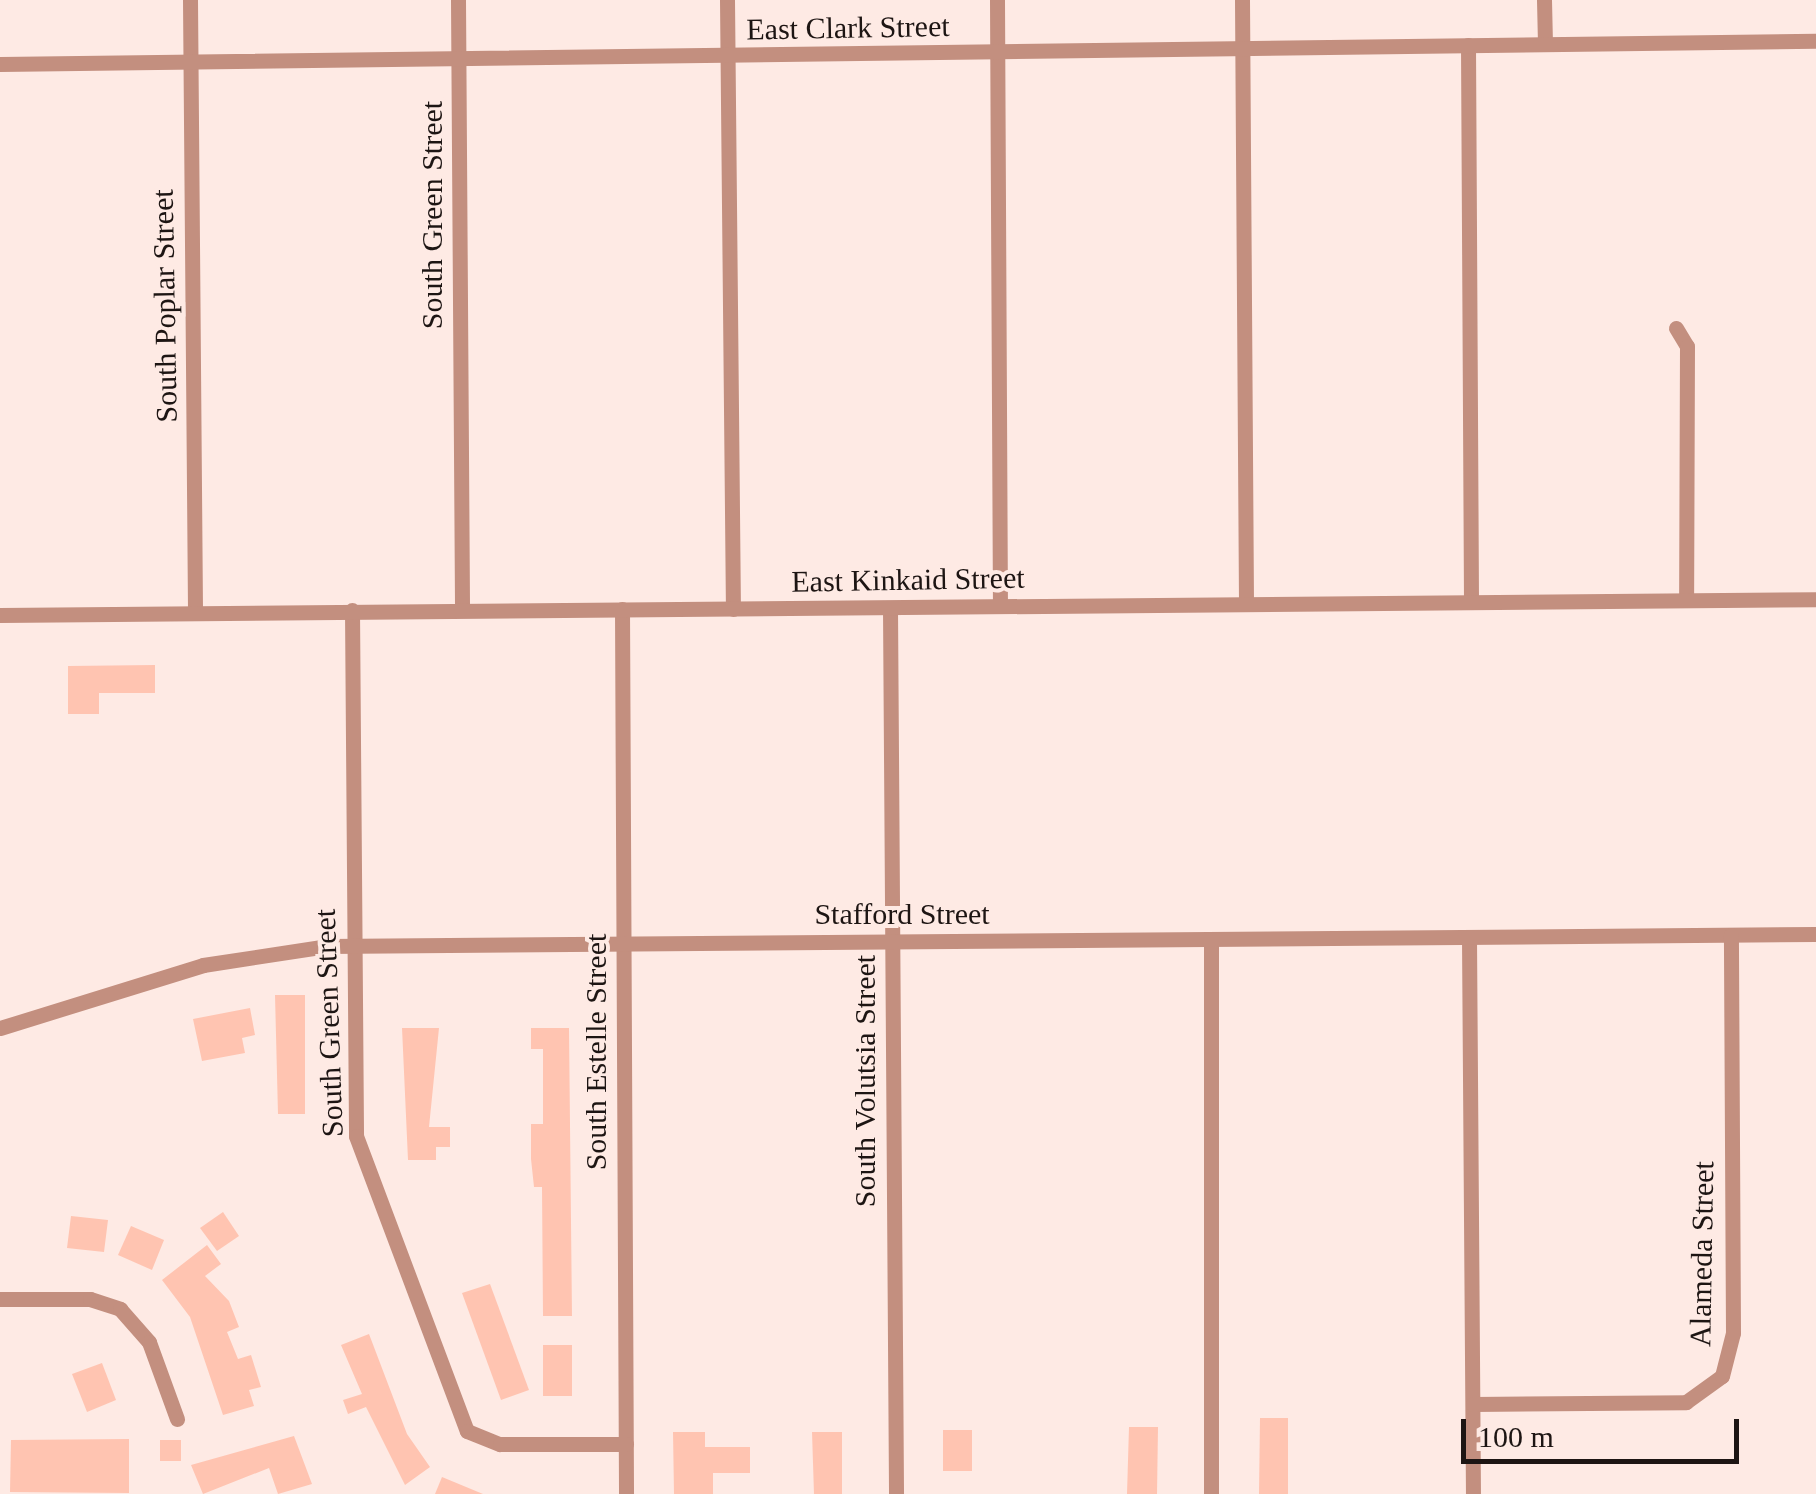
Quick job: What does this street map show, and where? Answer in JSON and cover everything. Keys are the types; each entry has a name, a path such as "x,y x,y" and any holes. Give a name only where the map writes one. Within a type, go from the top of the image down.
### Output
{"street":[{"name":"South Poplar Street","path":"190,0 196,611"},
{"name":"South Green Street","path":"458,0 462,610"},
{"path":"727,0 733,609"},
{"path":"996,0 1000,606"},
{"path":"1242,0 1246,604"},
{"path":"1544,0 1544,44"},
{"name":"East Clark Street","path":"0,64 1816,41"},
{"path":"1468,45 1471,602"},
{"path":"1676,328 1688,346 1686,600"},
{"name":"East Kinkaid Street","path":"0,615 1816,599"},
{"name":"South Volutsia Street","path":"890,608 896,1494"},
{"name":"South Estelle Street","path":"622,609 626,1494"},
{"name":"South Green Street","path":"352,610 356,1136 458,1418 480,1442 626,1444"},
{"name":"Stafford Street","path":"0,1028 203,965 353,945 1816,934"},
{"name":"Alameda Street","path":"1473,1404 1686,1402 1722,1376 1733,1333 1731,935"},
{"path":"1470,938 1473,1494"},
{"path":"1211,940 1211,1494"},
{"path":"0,1300 90,1299 120,1309 149,1342 177,1418"}],"building":[{"path":"155,665 155,693 99,693 99,714 68,714 68,666"},
{"path":"275,995 305,995 305,1114 278,1114"},
{"path":"250,1008 255,1035 242,1038 245,1053 202,1061 193,1019"},
{"path":"402,1028 439,1028 429,1127 450,1127 450,1147 436,1147 436,1160 408,1160"},
{"path":"531,1028 569,1028 572,1316 543,1316 542,1187 534,1187 531,1124 543,1124 543,1049 531,1049"},
{"path":"223,1212 239,1236 217,1251 200,1228"},
{"path":"71,1216 108,1220 104,1252 67,1248"},
{"path":"131,1226 164,1240 152,1270 118,1255"},
{"path":"207,1245 221,1264 205,1276 229,1301 239,1327 227,1332 238,1359 251,1355 261,1387 249,1390 254,1406 223,1415 190,1317 162,1280"},
{"path":"490,1284 529,1390 501,1400 462,1293"},
{"path":"369,1334 407,1434 430,1467 405,1485 366,1407 348,1414 343,1400 362,1394 341,1345"},
{"path":"543,1345 572,1345 572,1396 543,1396"},
{"path":"102,1363 116,1400 87,1412 72,1374"},
{"path":"1260,1418 1288,1418 1288,1494 1259,1494"},
{"path":"1129,1427 1158,1427 1157,1494 1127,1494"},
{"path":"943,1430 972,1430 972,1471 943,1471"},
{"path":"673,1432 705,1432 705,1447 750,1447 750,1473 713,1473 713,1494 674,1494"},
{"path":"812,1432 842,1432 842,1494 814,1494"},
{"path":"294,1436 312,1484 278,1494 269,1468 203,1494 191,1465"},
{"path":"129,1439 129,1493 10,1492 11,1440"},
{"path":"160,1440 181,1440 181,1461 160,1461"},
{"path":"442,1477 483,1494 435,1494"}]}
